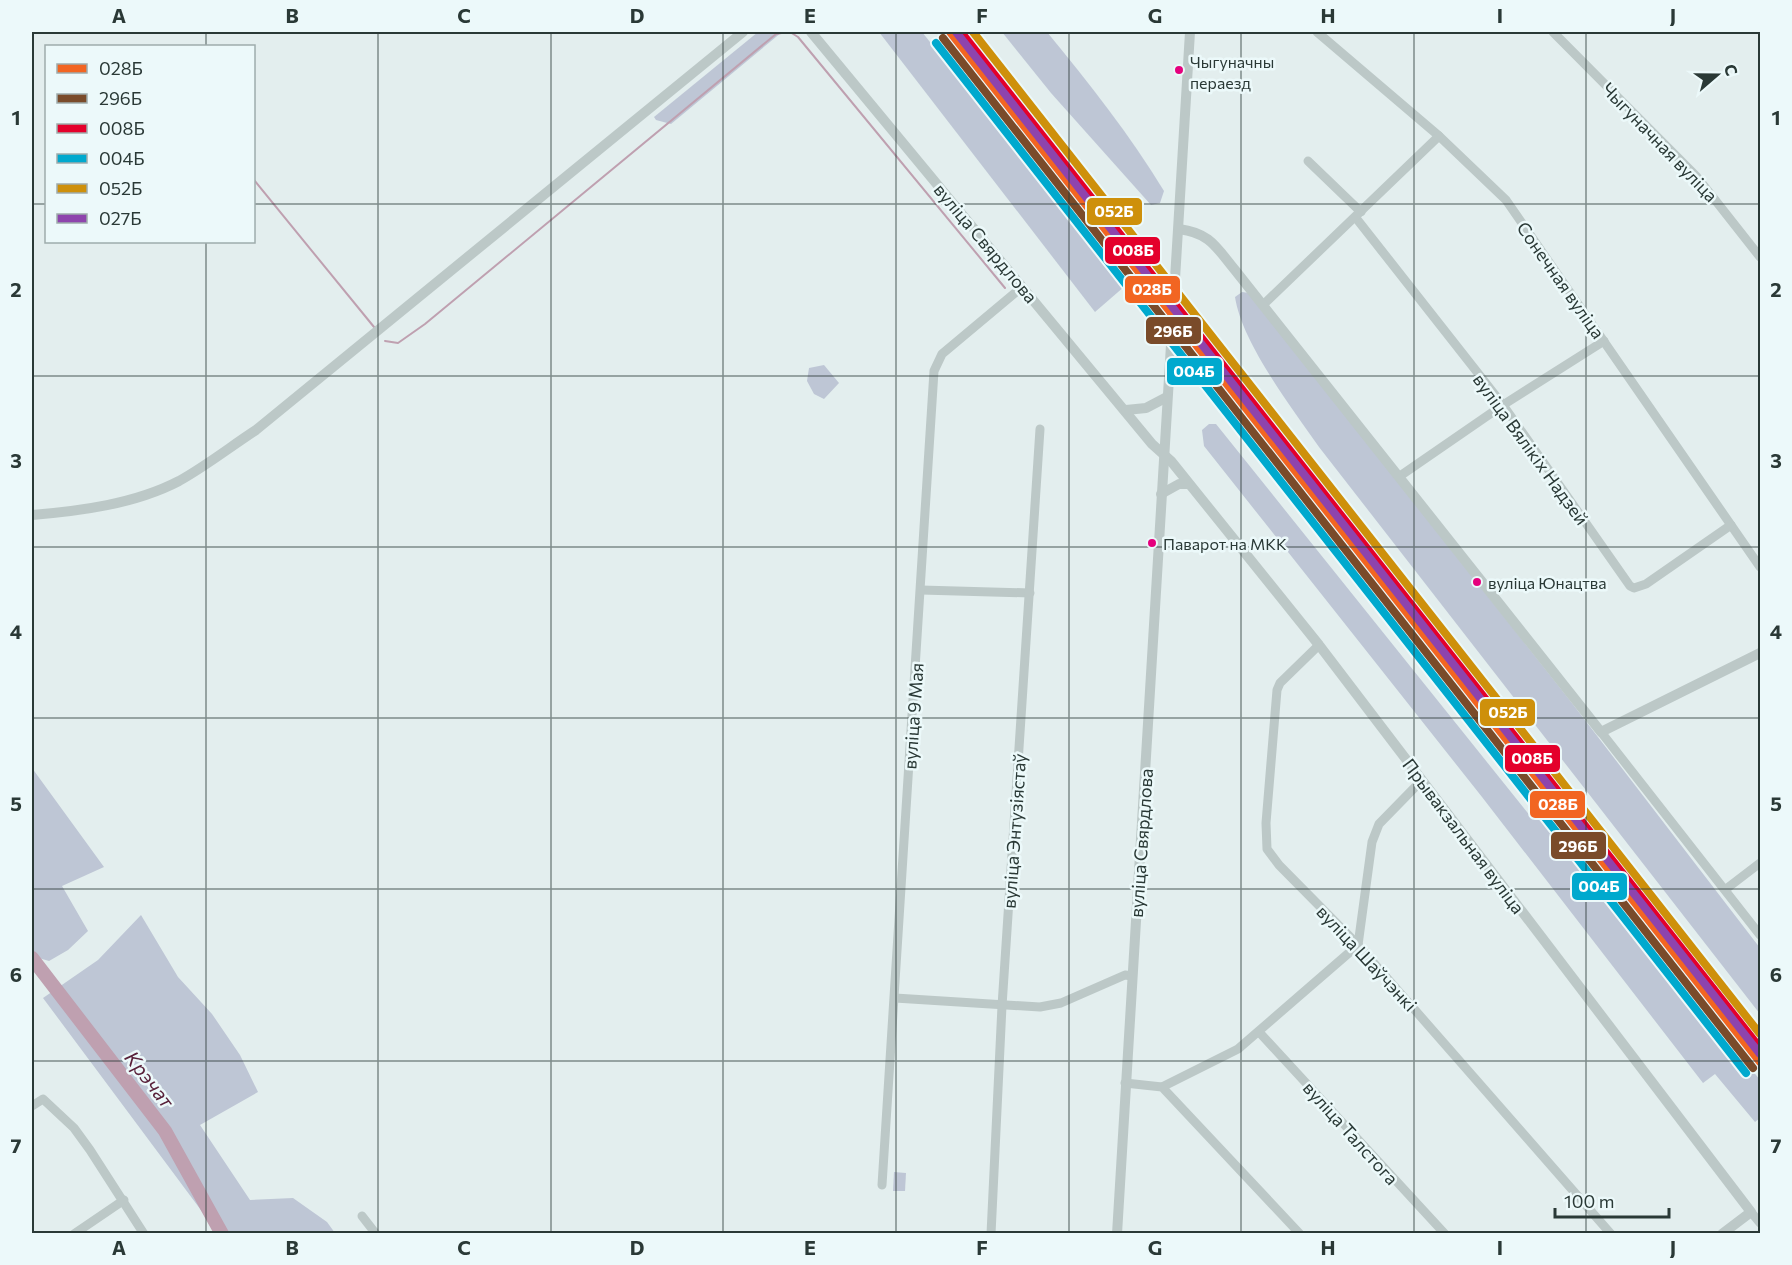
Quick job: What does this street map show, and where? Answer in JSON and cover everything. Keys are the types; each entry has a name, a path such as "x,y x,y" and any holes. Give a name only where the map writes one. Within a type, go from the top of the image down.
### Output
{"street":[{"path":"32,515 105,505 158,490 198,469 256,430 743,32"},
{"name":"вуліца Свярдлова","path":"811,32 1152,444 1163,453"},
{"name":"вуліца Свярдлова","path":"1117,1233 1190,32"},
{"name":"Сонечная вуліца","path":"1317,32 1439,136 1506,200 1761,567"},
{"name":"Чыгуначная вуліца","path":"1553,32 1697,177 1761,257"},
{"path":"1263,305 1439,136"},
{"name":"вуліца Вялікіх Надзей","path":"1308,161 1358,215 1503,405 1630,586 1634,588 1646,584 1731,525"},
{"path":"1179,229 1198,232 1209,238 1400,476 1761,935"},
{"name":"вуліца 9 Мая","path":"882,1185 934,371 942,354 1022,287"},
{"path":"1400,476 1503,405 1604,341"},
{"path":"1126,410 1146,408 1167,397"},
{"name":"вуліца Энтузіястаў","path":"991,1233 1002,1006 1040,429"},
{"name":"Прывакзальная вуліца","path":"1163,453 1318,645 1761,1223"},
{"path":"1161,494 1179,484 1188,484"},
{"path":"921,590 1030,593"},
{"name":"вуліца Шаўчэнкі","path":"1318,645 1280,683 1277,690 1266,823 1267,849 1279,865 1358,945 1611,1233"},
{"path":"1601,732 1761,653"},
{"path":"1125,1083 1162,1087 1238,1049 1358,945 1372,842 1378,824 1422,780"},
{"path":"1726,889 1761,863"},
{"path":"895,998 1040,1007 1061,1003 1125,975 1132,976"},
{"name":"вуліца Талстога","path":"1259,1032 1445,1233"},
{"path":"1162,1087 1300,1233"},
{"path":"32,1106 43,1099 74,1128 144,1233"},
{"path":"74,1233 124,1200"},
{"path":"1722,1233 1751,1212"},
{"path":"362,1216 376,1233"}],"shaded area":[{"path":"758,32 782,32 671,124 656,120 654,117"},
{"path":"879,32 922,32 1125,286 1095,312"},
{"path":"1002,32 1047,32 1078,70 1151,170 1164,191 1160,203 1151,205 1051,93"},
{"path":"1242,292 1249,293 1568,698 1760,948 1760,1014 1319,447 1282,395 1247,334 1235,297"},
{"path":"824,365 839,383 824,399 814,394 807,381 809,368"},
{"path":"1209,424 1216,424 1531,817 1550,817 1760,1080 1760,1118 1755,1122 1715,1074 1703,1083 1482,797 1204,446 1202,430"},
{"path":"32,768 104,867 62,886 88,931 68,950 49,961 32,956"},
{"path":"141,915 178,977 212,1014 240,1055 258,1092 200,1125 250,1200 293,1198 327,1222 335,1233 218,1233 43,998 98,960"},
{"path":"894,1172 906,1173 905,1191 893,1191"}],"waterway":[{"path":"385,341 398,343 425,324 776,34 787,32"},
{"path":"790,32 798,37 1005,288"},
{"path":"255,181 374,327"},
{"name":"Крэчат","path":"32,958 165,1131 222,1234"}],"transit line":[{"name":"028Б","path":"950,32 1760,1062"},
{"name":"027Б","path":"956,32 1760,1054"},
{"name":"008Б","path":"961,32 1760,1048"},
{"name":"052Б","path":"973,32 1760,1034"},
{"name":"296Б","path":"943,38 1753,1068"},
{"name":"004Б","path":"936,43 1746,1073"}],"place":[{"name":"Чыгуначны пераезд","path":"1179,70"},
{"name":"Паварот на МКК","path":"1152,543"},
{"name":"вуліца Юнацтва","path":"1477,582"}]}
